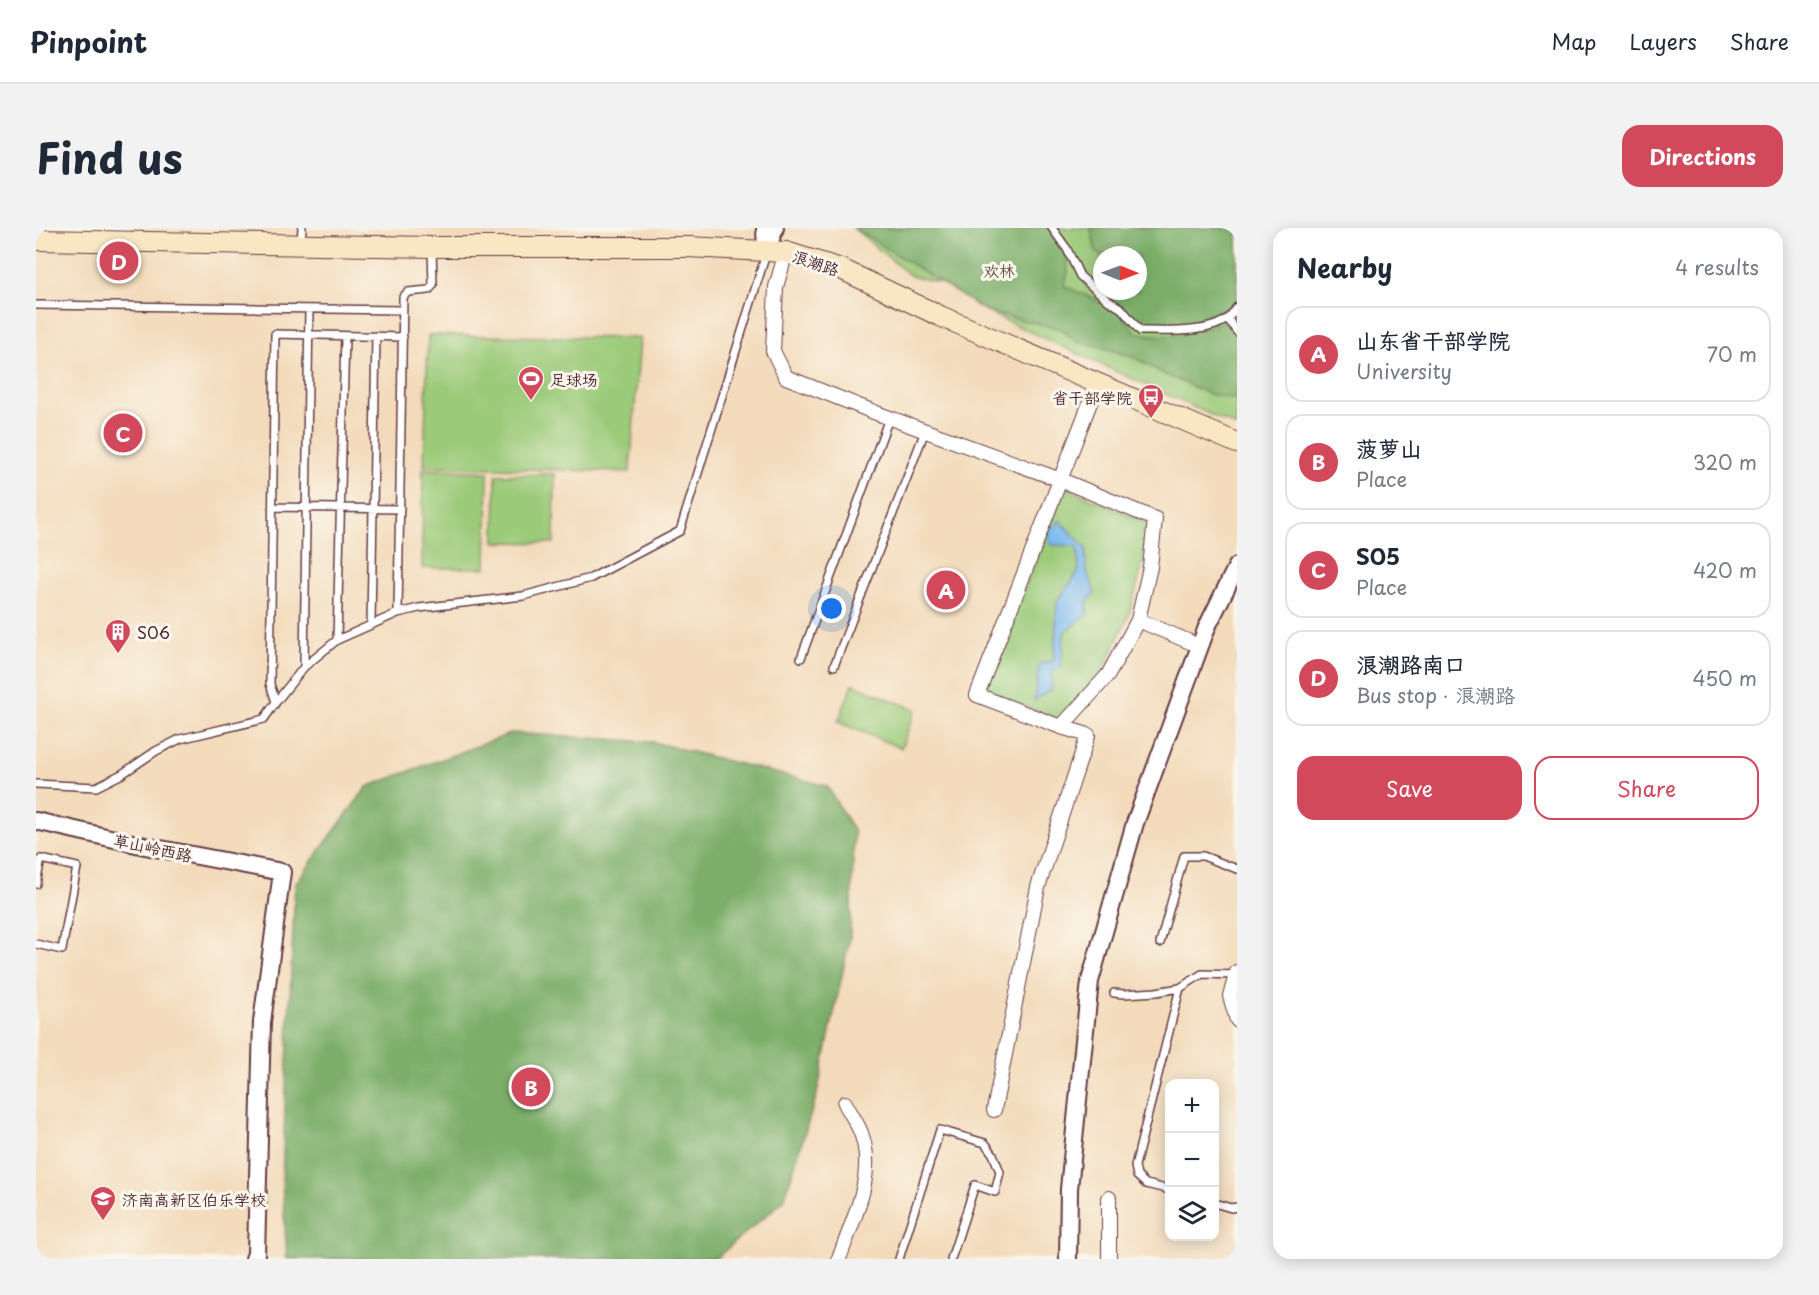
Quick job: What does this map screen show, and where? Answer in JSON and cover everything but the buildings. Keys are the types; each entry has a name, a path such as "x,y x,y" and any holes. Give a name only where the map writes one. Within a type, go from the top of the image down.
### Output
{"main road":[{"name":"浪潮路","path":"36,240 302,237 432,247 688,247 786,252 841,270 940,316 1237,443"}],"street":[{"path":"765,228 766,252"},
{"path":"766,252 775,228"},
{"path":"786,252 776,287 774,351 786,376 890,418 1060,480 1155,519 1150,567 1138,620 1108,675 1060,727"},
{"path":"994,1110 1038,887 1088,735 1060,727 977,695 1098,382"},
{"path":"1068,1259 1069,1189 1090,981 1135,823 1207,627 1237,566"},
{"path":"1138,620 1190,642"},
{"name":"草山岭西路","path":"36,821 145,846 282,872 262,1022 256,1254 254,1259"},
{"path":"1237,974 1230,996 1237,1020"},
{"path":"839,1259 862,1194 867,1162 862,1135 844,1103"},
{"path":"1109,1198 1109,1259"}],"lane":[{"path":"1052,228 1080,276 1122,309 1140,331 1173,331 1211,327 1228,319 1237,307"},
{"path":"398,613 403,297 408,292 429,290 433,285 432,247"},
{"path":"36,784 96,787 180,739 264,718 304,667 337,640 398,613 419,608 523,596 591,578 680,531 766,252"},
{"path":"36,304 402,310"},
{"path":"304,667 309,309"},
{"path":"1228,319 1237,332"},
{"path":"276,702 270,684 275,334 403,337"},
{"path":"337,640 345,336"},
{"path":"371,624 376,336"},
{"path":"801,658 890,418"},
{"path":"834,666 925,431"},
{"path":"273,507 400,509"},
{"path":"1160,944 1184,856 1203,856 1237,868"},
{"path":"36,884 41,859 77,867 62,950 36,944"},
{"path":"1114,993 1156,992 1180,987 1202,974 1237,974"},
{"path":"1165,1189 1146,1184 1137,1176 1136,1166 1180,987"},
{"path":"899,1259 940,1131 986,1143 1000,1172 995,1192 975,1185 951,1259"},
{"path":"1219,1204 1231,1208 1237,1207"}],"green space":[{"name":"欢林","path":"853,228 1237,228 1237,427 987,312 942,283 911,276"},
{"name":"欢林","path":"854,228 1051,228 1067,249 1068,273 1064,286 1111,306 1121,314 1135,332 1159,336 1183,334 1228,319 1237,332 1237,400 1209,394 1135,358 1077,342 1061,329 987,312"},
{"path":"1091,228 1237,228 1237,300 1220,316 1202,323 1164,328 1142,325 1126,315 1113,300 1147,300 1147,246 1094,246"},
{"name":"足球场","path":"428,335 640,338 630,472 424,466"},
{"path":"423,469 488,472 486,568 422,568"},
{"path":"555,474 554,543 495,542 496,475"},
{"path":"1064,487 1146,522 1143,564 1129,615 1103,671 1059,720 985,691"},
{"path":"853,684 916,710 901,748 838,722"},
{"path":"512,733 653,742 827,786 854,832 850,937 817,1094 784,1200 715,1259 287,1259 282,1179 295,884 367,787"}],"water":[{"path":"1060,521 1086,548 1086,568 1095,593 1087,602 1087,615 1064,632 1061,668 1052,670 1052,688 1034,701 1039,664 1054,661 1057,602 1079,571 1077,546 1051,545 1047,531"}],"place":[{"name":"浪潮路南口","path":"119,261"},
{"name":"足球场","path":"531,402"},
{"name":"省干部学院","path":"1151,420"},
{"name":"S05","path":"123,433"},
{"name":"山东省干部学院","path":"946,590"},
{"name":"S06","path":"118,655"},
{"name":"菠萝山","path":"531,1087"},
{"name":"济南高新区伯乐学校","path":"103,1222"}]}
